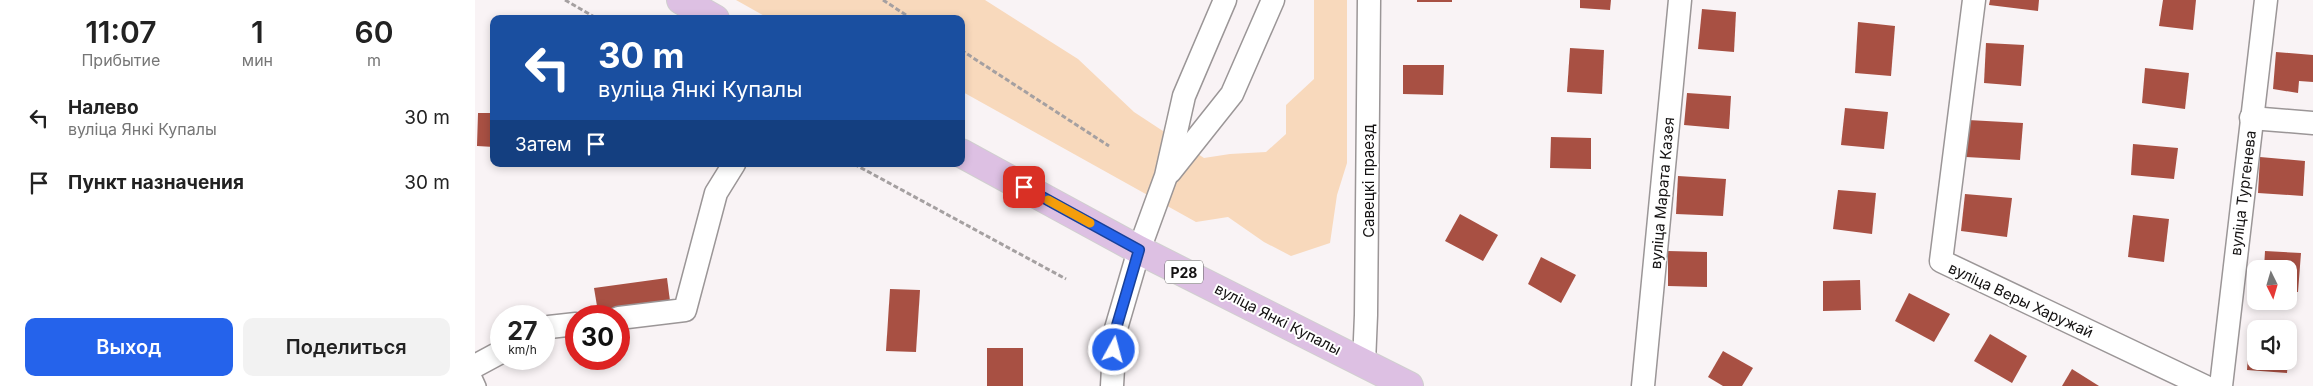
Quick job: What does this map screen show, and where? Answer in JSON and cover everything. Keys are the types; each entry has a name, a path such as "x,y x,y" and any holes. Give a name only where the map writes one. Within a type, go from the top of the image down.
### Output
{"main road":[{"path":"681,0 708,15"},
{"name":"вуліца Янкі Купалы","path":"965,155 1139,250 1409,386"}],"street":[{"path":"1112,386 1115,332 1139,250 1166,176 1184,96 1225,0"},
{"path":"1166,176 1232,94 1273,0"},
{"name":"Савецкі праезд","path":"1364,363 1367,315 1369,0"},
{"name":"вуліца Марата Казея","path":"1643,386 1680,0"},
{"name":"вуліца Веры Харужай","path":"1974,0 1941,262 2204,386"},
{"name":"вуліца Тургенева","path":"2221,386 2266,0"},
{"path":"2251,118 2313,123"},
{"path":"630,317 685,310 716,193 732,167"},
{"path":"475,366 490,358"}],"lane":[{"path":"475,375 479,386"}],"path":[{"path":"565,0 590,15"},
{"path":"883,0 906,15"},
{"path":"965,53 1109,146"},
{"path":"860,167 1066,279"}],"shaded area":[{"path":"736,0 985,0 1078,59 1134,112 1204,158 1266,152 1286,134 1286,105 1314,79 1314,0 1347,0 1347,163 1337,195 1330,243 1291,256 1264,242 1228,217 1196,222 965,93 965,15 763,15"}],"building":[{"path":"1417,0 1452,0 1452,2 1417,2"},
{"path":"1580,0 1611,0 1610,10 1580,8"},
{"path":"1990,0 2039,0 2038,11 1989,5"},
{"path":"2163,0 2196,0 2193,30 2159,26"},
{"path":"1702,9 1736,12 1734,52 1698,49"},
{"path":"1858,22 1895,26 1891,76 1855,73"},
{"path":"1986,43 2024,45 2021,86 1984,83"},
{"path":"1570,48 1604,50 1602,94 1567,92"},
{"path":"2276,52 2313,55 2313,82 2299,81 2298,93 2273,89"},
{"path":"1403,65 1444,65 1443,95 1403,94"},
{"path":"2145,68 2189,73 2185,109 2142,103"},
{"path":"1687,93 1731,96 1729,129 1684,125"},
{"path":"1845,108 1888,112 1884,149 1841,145"},
{"path":"478,113 490,113 490,147 477,146"},
{"path":"1968,120 2023,123 2020,160 1966,157"},
{"path":"1551,137 1591,138 1591,169 1550,168"},
{"path":"2133,144 2178,148 2174,179 2131,175"},
{"path":"2260,157 2305,161 2303,196 2258,193"},
{"path":"1678,176 1726,179 1723,216 1676,214"},
{"path":"1838,190 1876,193 1872,234 1833,229"},
{"path":"1965,194 2012,198 2007,237 1961,231"},
{"path":"1460,214 1498,235 1483,261 1445,241"},
{"path":"2133,215 2169,219 2164,262 2128,257"},
{"path":"1668,251 1707,252 1707,287 1668,286"},
{"path":"2265,251 2301,253 2298,292 2297,260 2264,260"},
{"path":"1541,257 1576,275 1561,303 1528,284"},
{"path":"667,278 670,301 630,307 630,305 597,305 594,288"},
{"path":"1860,280 1861,310 1823,311 1823,281"},
{"path":"890,289 920,290 916,352 886,351"},
{"path":"1909,293 1950,314 1934,342 1895,321"},
{"path":"1990,334 2027,356 2012,383 1974,361"},
{"path":"987,348 1023,348 1023,386 987,386"},
{"path":"1723,351 1753,368 1742,386 1723,386 1708,377"},
{"path":"2072,369 2099,386 2062,386"},
{"path":"2247,370 2287,370 2287,373"}],"slow traffic":[{"path":"1048,200 1090,223"}],"route":[{"path":"1024,187 1139,250 1115,332 1114,350"}]}
